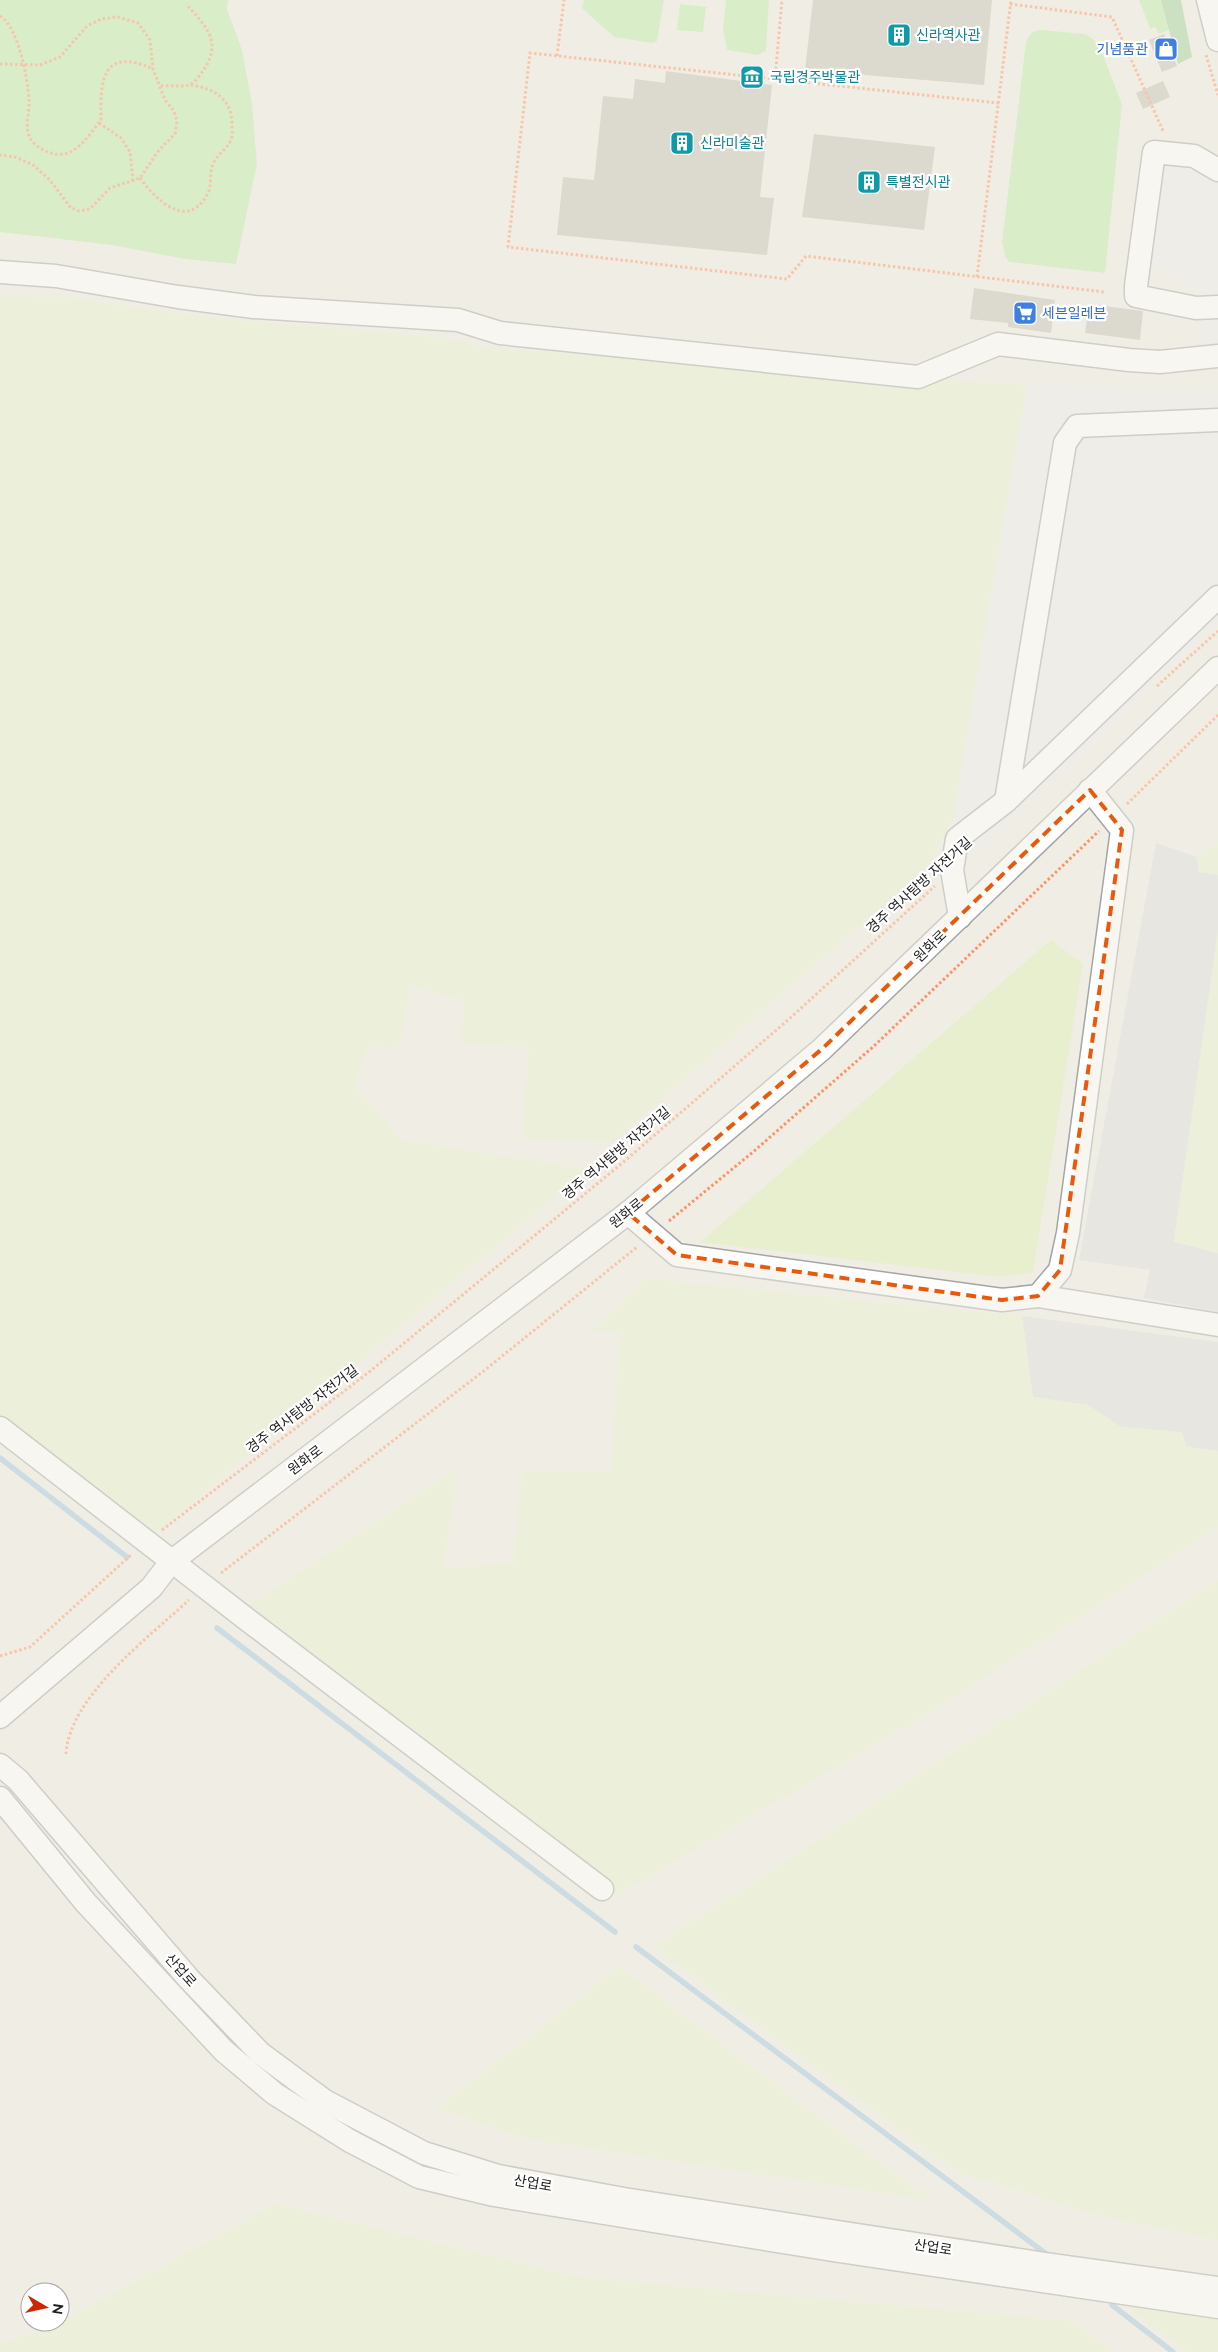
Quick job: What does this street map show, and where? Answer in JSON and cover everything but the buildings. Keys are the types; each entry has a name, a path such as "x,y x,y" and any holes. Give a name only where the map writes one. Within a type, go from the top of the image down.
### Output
{"street":[{"path":"1208,0 1218,40"},
{"path":"1218,170 1194,156 1154,152 1136,296 1196,308 1218,308"},
{"path":"0,272 56,276 178,297 254,306 458,320 500,332 918,377 998,344 1160,362 1218,356"},
{"path":"1006,801 1066,443 1077,426 1218,420"},
{"path":"960,917 952,870 957,839 1006,801 1218,597"},
{"name":"원화로","path":"0,1717 151,1588 171,1562 628,1213 822,1049 1218,668"},
{"path":"1038,1296 1060,1270 1068,1233 1122,830 1090,790"},
{"path":"628,1213 677,1255 1002,1300 1038,1296 1218,1325"},
{"path":"0,1428 171,1562 602,1889"},
{"name":"산업로","path":"0,1765 18,1780 189,1979 260,2053 325,2102 424,2153 498,2176 624,2199 1039,2263 1218,2288"},
{"name":"산업로","path":"0,1798 86,1903 224,2050 275,2094 350,2141 419,2177 494,2195 839,2251 1218,2307"}],"path":[{"path":"557,56 564,0"},
{"path":"775,79 782,0"},
{"path":"977,277 1011,2 1112,17 1174,154"},
{"path":"186,4 206,26 212,41 211,60 198,78 190,85"},
{"path":"0,16 8,20 20,48 29,100 27,124 30,139 42,150 56,155 74,151 102,120 102,81 110,67 122,63 142,64 153,69"},
{"path":"0,64 23,66 40,64 60,57 87,26 101,19 118,17 138,23 150,40 153,69 165,100 174,111 177,122 175,134 159,150 140,178 110,188 90,209 79,211 71,208 50,180 33,165 15,157 0,155"},
{"path":"999,102 530,53 508,248 787,279 806,256 1104,292"},
{"path":"140,178 151,192 168,207 180,211 193,210 203,201 209,191 209,175 214,161 232,139 232,116 223,96 208,87 190,85 161,86"},
{"path":"99,123 122,138 130,152 133,181"},
{"path":"1154,690 1218,630"},
{"name":"경주 역사탐방 자전거길","path":"0,1656 30,1646 146,1542 368,1373 615,1170 788,1020 952,870"}],"highlighted area":[{"path":"1090,790 1122,830 1060,1270 1038,1296 1002,1300 677,1255 628,1213 822,1049"}],"shaded area":[{"path":"1160,159 1218,166 1218,345 1200,348 1207,294 1145,260"},
{"path":"1027,385 1218,389 1218,621 974,860 953,818"},
{"path":"1156,843 1197,857 1199,872 1218,875 1218,931 1174,1241 1218,1253 1218,1312 1144,1298 1150,1270 1079,1260"},
{"path":"1022,1316 1218,1342 1218,1451 1187,1447 1181,1432 1121,1427 1088,1405 1033,1397"}],"green space":[{"path":"0,0 228,0 227,9 242,50 252,103 257,164 236,264 184,259 112,245 0,232"},
{"path":"584,0 664,0 657,41 652,43 614,37 582,8"},
{"path":"726,0 769,0 766,51 758,55 727,50 723,29"},
{"path":"1139,0 1161,0 1169,30 1159,34 1155,27 1150,29"},
{"path":"1161,0 1181,0 1192,57 1178,64"},
{"path":"680,4 706,7 703,32 677,30"},
{"path":"1041,30 1085,34 1093,39 1103,55 1122,104 1105,273 1009,262 1005,256 1002,242 1026,42 1031,33"},
{"path":"0,296 65,297 190,316 457,339 487,348 1027,385 953,818 930,864 614,1141 522,1139 529,1047 461,1043 464,1001 411,985 398,1049 367,1046 354,1086 402,1140 587,1169 146,1542 0,1426"},
{"path":"1218,841 1218,875 1199,872 1197,857"},
{"path":"1218,931 1218,1253 1174,1242"},
{"path":"1051,940 1083,964 1033,1272 1000,1277 700,1242"},
{"path":"646,1279 1022,1316 1033,1397 1088,1405 1121,1427 1182,1432 1187,1447 1218,1451 1218,1527 949,1701 617,1895 244,1609 458,1468 443,1568 513,1563 522,1472 611,1472 620,1333 592,1331"},
{"path":"1218,1581 1218,2240 1104,2217 955,2171 653,1947"},
{"path":"620,1967 930,2200 523,2138 437,2108"},
{"path":"275,2204 578,2277 1072,2321 1112,2352 0,2352 0,2343 38,2332 70,2332 70,2317"},
{"path":"1120,2301 1218,2316 1218,2352 1188,2352"}],"waterway":[{"path":"0,1458 127,1557"},
{"path":"217,1628 615,1932"},
{"path":"636,1947 1049,2256"},
{"path":"1112,2305 1173,2352"}],"place":[{"name":"신라역사관","path":"899,35"},
{"name":"기념품관","path":"1166,49"},
{"name":"국립경주박물관","path":"752,77"},
{"name":"신라미술관","path":"682,143"},
{"name":"특별전시관","path":"869,182"},
{"name":"세븐일레븐","path":"1025,313"}]}
